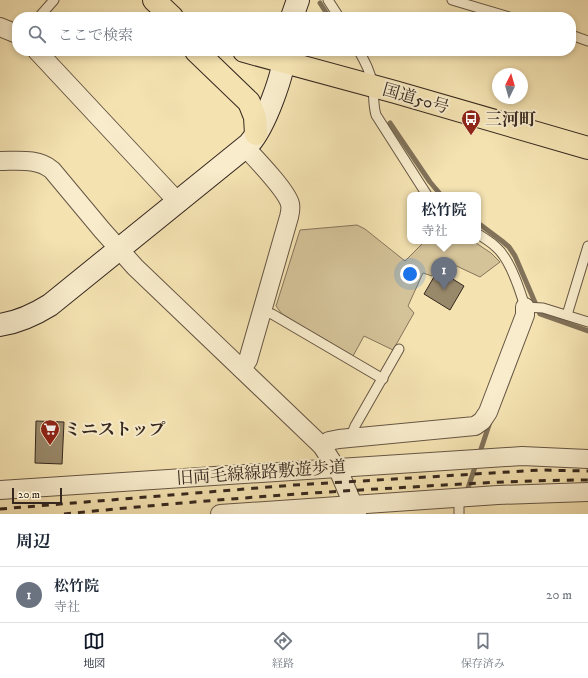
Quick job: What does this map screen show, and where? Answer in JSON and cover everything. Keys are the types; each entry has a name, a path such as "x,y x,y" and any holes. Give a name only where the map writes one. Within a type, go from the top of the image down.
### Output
{"highway":[{"path":"154,0 167,12"},
{"path":"201,56 249,102 255,117 251,141"},
{"name":"国道50号","path":"285,56 373,86 588,148"}],"street":[{"path":"294,12 298,0"},
{"path":"0,27 12,32"},
{"path":"42,56 177,201"},
{"path":"0,325 23,320 50,305 251,141 274,96 285,56"},
{"path":"242,369 248,360 289,217 290,205 251,141"},
{"path":"0,161 35,162 47,166 52,170 136,267 322,446 336,467 355,509"},
{"path":"322,446 329,441 353,437 476,426 482,421 488,412 525,315 525,307"},
{"name":"旧両毛線線路敷遊歩道","path":"0,490 522,456 588,450"},
{"name":"旧両毛線線路敷遊歩道","path":"522,456 588,459"},
{"path":"220,514 459,506 556,492 588,492"}],"lane":[{"path":"43,12 54,0"},
{"path":"328,0 336,12"},
{"path":"452,0 492,12"},
{"path":"576,37 588,40"},
{"path":"362,56 369,70 373,86 376,115 425,192"},
{"path":"481,236 497,248 508,263 520,290 525,307 543,308 588,322"},
{"path":"567,315 588,246"},
{"path":"262,312 272,314 383,379"},
{"path":"353,437 355,426 399,349"}],"shaded area":[{"path":"357,225 365,229 405,261 422,244 478,244 491,253 500,262 480,277 448,262 444,271 437,267 432,276 423,273 408,306 414,313 393,350 364,336 353,356 282,314 276,306 300,230"}],"building":[{"path":"438,270 464,286 450,310 424,294"},
{"path":"36,421 64,422 62,464 35,463"}],"waterway":[{"path":"320,3 326,12"},
{"path":"390,123 438,192"},
{"path":"481,225 509,247 515,256 540,314 588,331"},
{"path":"466,494 490,422"}],"railway":[{"path":"0,509 294,485 540,470 588,471"},
{"path":"64,514 312,493 492,482 588,480"}],"place":[{"name":"三河町","path":"471,136"},
{"name":"松竹院","path":"444,290"},
{"name":"ミニストップ","path":"50,446"}]}
